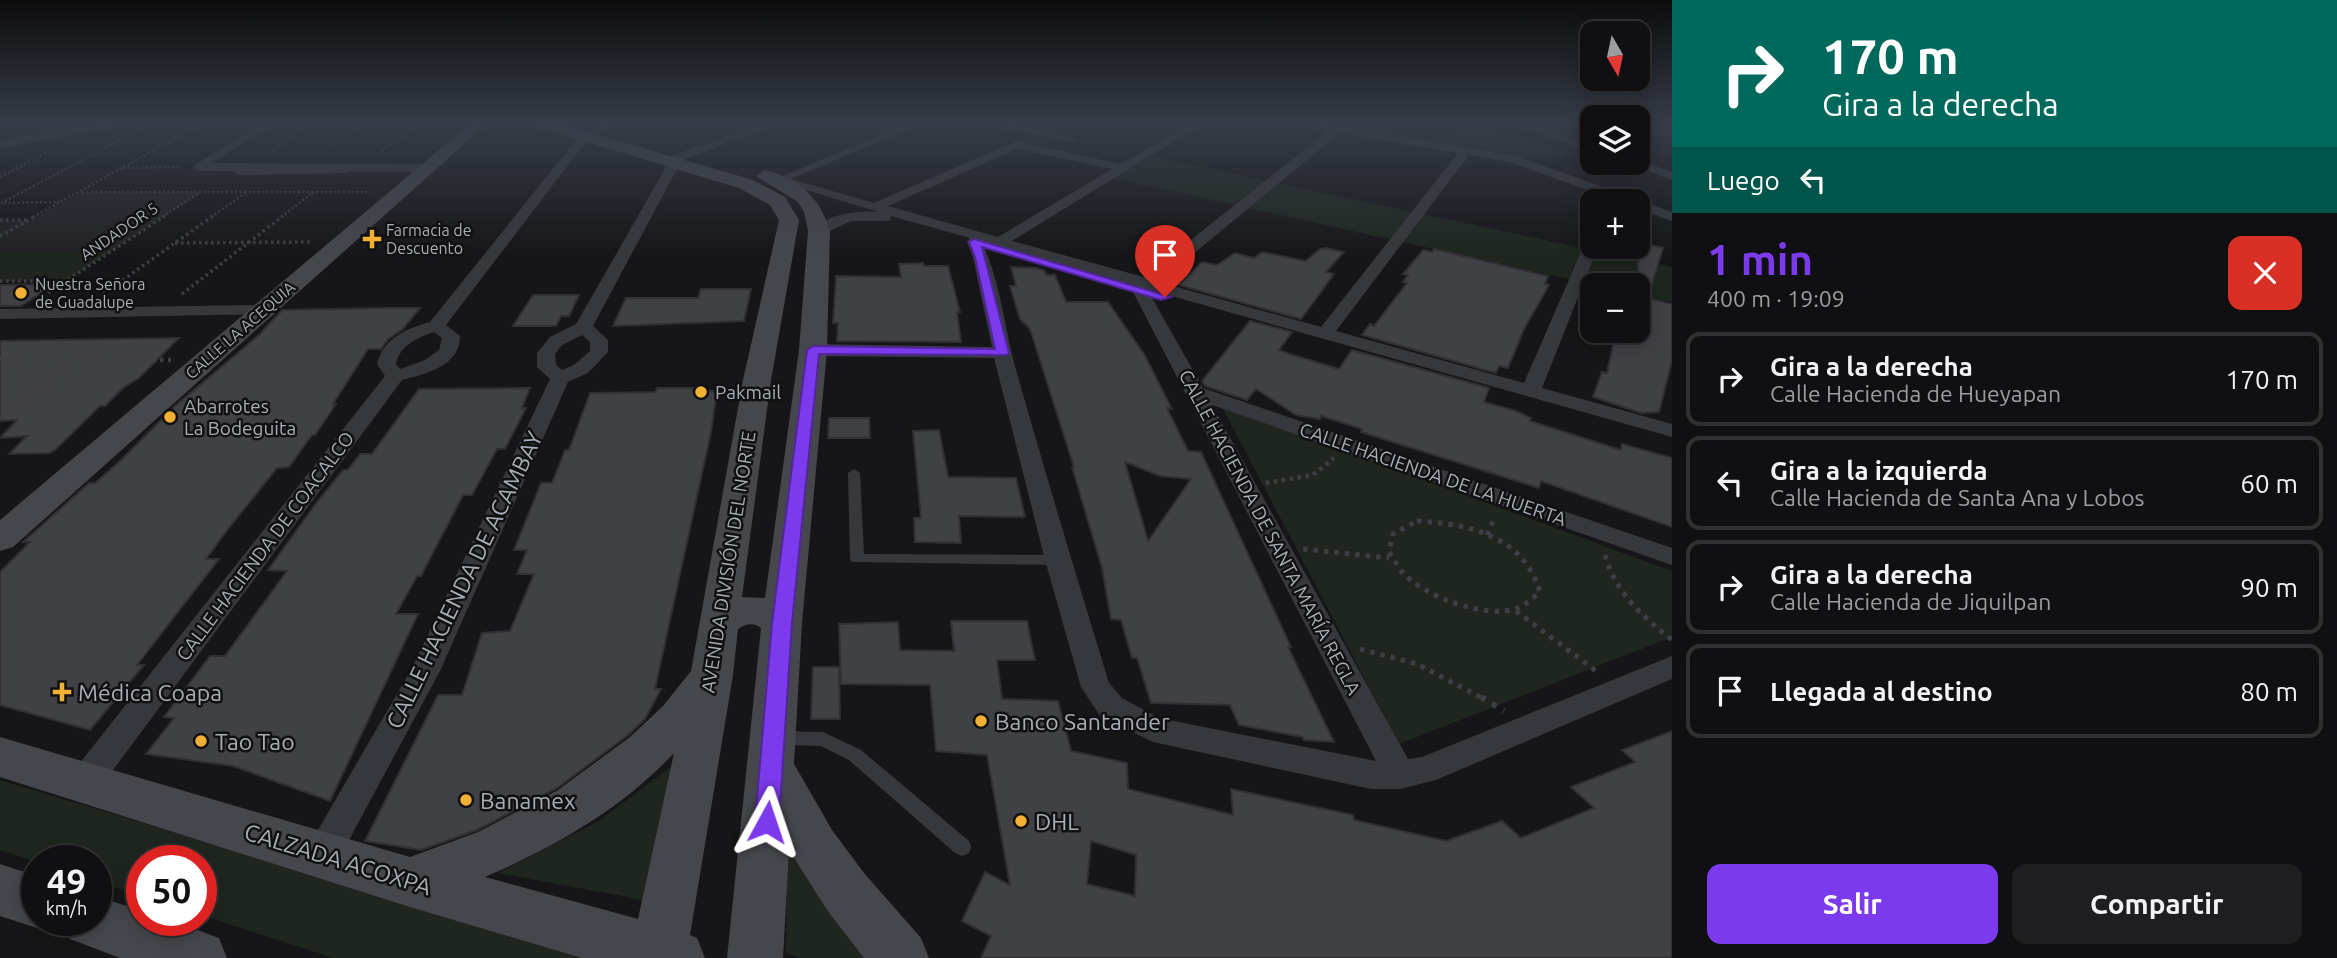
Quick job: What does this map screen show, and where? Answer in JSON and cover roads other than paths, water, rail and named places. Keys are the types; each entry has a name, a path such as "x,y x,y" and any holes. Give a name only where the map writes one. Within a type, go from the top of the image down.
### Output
{"main road":[{"name":"AVENIDA DIVISIÓN DEL NORTE","path":"665,956 757,380 790,227 783,207 764,192 703,167"},
{"path":"721,167 779,180 805,198 814,212 820,231 813,350 784,604 755,958"},
{"name":"CALLE LA ACEQUIA","path":"0,539 427,168"},
{"path":"773,305 815,305"},
{"path":"721,604 732,613 750,609 769,613 784,604"},
{"path":"411,882 510,844 596,793 634,764 665,735 712,675"},
{"path":"773,753 794,815 823,863 860,913 901,958"},
{"name":"CALZADA ACOXPA","path":"0,757 665,956"},
{"path":"0,890 21,897"},
{"path":"112,929 182,956"}],"street":[{"path":"198,167 237,167"},
{"path":"367,167 427,168"},
{"path":"436,326 452,337 448,352 421,368 395,376 386,364 390,351 413,334 436,326 568,167"},
{"path":"583,327 599,340 598,352 589,363 560,378 547,367 546,353 556,341 583,327 673,167"},
{"path":"779,180 811,167"},
{"path":"878,206 967,167"},
{"path":"1117,167 1123,168"},
{"path":"1144,286 1291,167"},
{"path":"1325,334 1454,167"},
{"path":"1538,167 1590,189"},
{"path":"1001,241 1123,168"},
{"path":"1650,168 1672,176"},
{"path":"779,180 1001,241 1055,260 1417,365 1672,444"},
{"path":"1650,209 1672,217"},
{"path":"820,231 834,221 876,216 1055,260"},
{"path":"974,242 981,257 1002,353 1058,560 1096,687 1111,707 1153,729 1371,775 1400,775 1425,769 1672,667"},
{"path":"1531,391 1585,259"},
{"path":"1144,286 1325,334 1417,365 1531,391 1672,431"},
{"name":"CALLE HACIENDA DE SANTA MARÍA REGLA","path":"1144,286 1195,392 1400,775"},
{"path":"8,314 264,310"},
{"path":"813,350 1002,353"},
{"name":"CALLE HACIENDA DE COACALCO","path":"83,783 395,376"},
{"name":"CALLE HACIENDA DE ACAMBAY","path":"323,854 425,671 560,378"},
{"name":"CALLE HACIENDA DE LA HUERTA","path":"1195,392 1672,557"}],"lane":[{"path":"233,167 237,173 382,169"},
{"path":"854,473 857,559 1058,560"},
{"path":"773,753 823,739 855,755 962,847"}],"place":[{"name":"Farmacia de Descuento","path":"372,239"},
{"name":"Nuestra Señora de Guadalupe","path":"21,293"},
{"name":"Pakmail","path":"701,392"},
{"name":"Abarrotes La Bodeguita","path":"170,417"},
{"name":"Médica Coapa","path":"62,692"},
{"name":"Banco Santander","path":"981,721"},
{"name":"Tao Tao","path":"201,741"},
{"name":"Banamex","path":"466,800"},
{"name":"DHL","path":"1021,821"}]}
